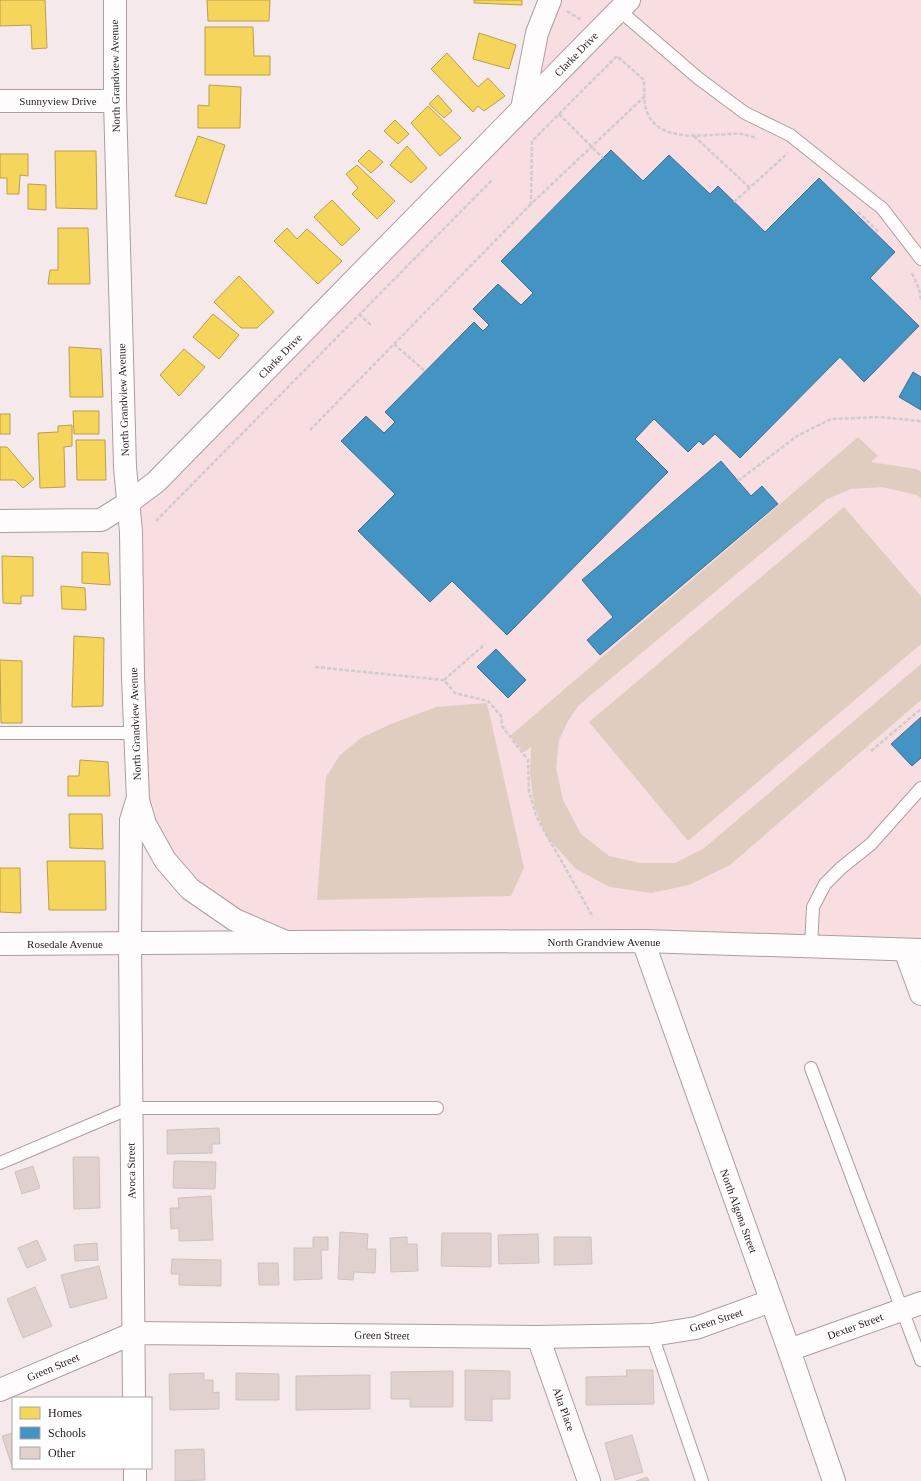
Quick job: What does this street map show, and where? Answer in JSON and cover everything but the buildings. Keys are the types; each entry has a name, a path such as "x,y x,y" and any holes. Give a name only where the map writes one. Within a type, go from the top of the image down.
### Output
{"street":[{"name":"North Grandview Avenue","path":"115,0 115,101 125,467 131,532 133,677 138,800 145,824 165,860 190,889 235,920 286,942"},
{"name":"Clarke Drive","path":"0,521 101,520 128,504 161,477 522,109 619,3"},
{"path":"522,109 537,33 555,4"},
{"name":"Sunnyview Drive","path":"0,101 115,101"},
{"name":"North Grandview Avenue","path":"138,800 131,820 130,944 643,941 913,950"},
{"name":"North Algona Street","path":"643,941 789,1350 834,1481"},
{"name":"Rosedale Avenue","path":"0,944 130,944"},
{"name":"Avoca Street","path":"130,944 130,1108 134,1397"},
{"path":"913,950 921,994"},
{"name":"Green Street","path":"0,1390 134,1333 538,1337 652,1335 696,1328 771,1302"},
{"name":"Dexter Street","path":"789,1350 912,1306"},
{"name":"Alta Place","path":"538,1337 589,1481"},
{"path":"134,1469 135,1481"}],"lane":[{"path":"619,3 698,78 746,113 790,136 878,205 921,259"},
{"path":"0,733 135,733"},
{"path":"811,947 813,907 825,884 841,868 871,844 921,788"},
{"path":"811,1068 912,1306 921,1360"},
{"path":"0,1163 130,1108 437,1108"},
{"path":"652,1335 702,1481"}],"path":[{"path":"555,4 587,23"},
{"path":"531,204 532,141 617,56 644,80 644,96 646,106 651,119 660,128 674,134 694,136 743,134 758,138"},
{"path":"310,430 531,204 644,96"},
{"path":"559,114 603,158"},
{"path":"694,136 750,188"},
{"path":"783,149 794,156"},
{"path":"734,202 789,153"},
{"path":"156,521 492,180"},
{"path":"855,209 883,236"},
{"path":"910,269 919,289 921,301"},
{"path":"359,314 372,326"},
{"path":"394,344 425,371"},
{"path":"738,481 797,436 831,419 880,417 920,421"},
{"path":"444,680 485,644"},
{"path":"315,667 444,680 455,693 488,701 501,716 502,726 528,760 529,791 536,816 593,917"},
{"path":"871,751 921,709"}],"shaded area":[{"path":"550,0 921,0 921,952 286,942 190,889 138,800 126,513 522,109"},
{"path":"858,437 878,456 871,462 916,469 921,472 921,498 917,495 882,487 851,489 827,499 579,705 568,721 559,740 556,768 563,800 581,834 609,856 640,863 675,863 703,849 921,664 921,700 730,865 689,885 651,893 610,887 576,869 547,837 534,806 530,773 531,747 524,752 510,736"},
{"path":"844,507 921,596 921,644 688,841 589,722"},
{"path":"487,703 524,868 511,896 317,900 326,777 340,755 361,738 391,724 436,707"}]}
